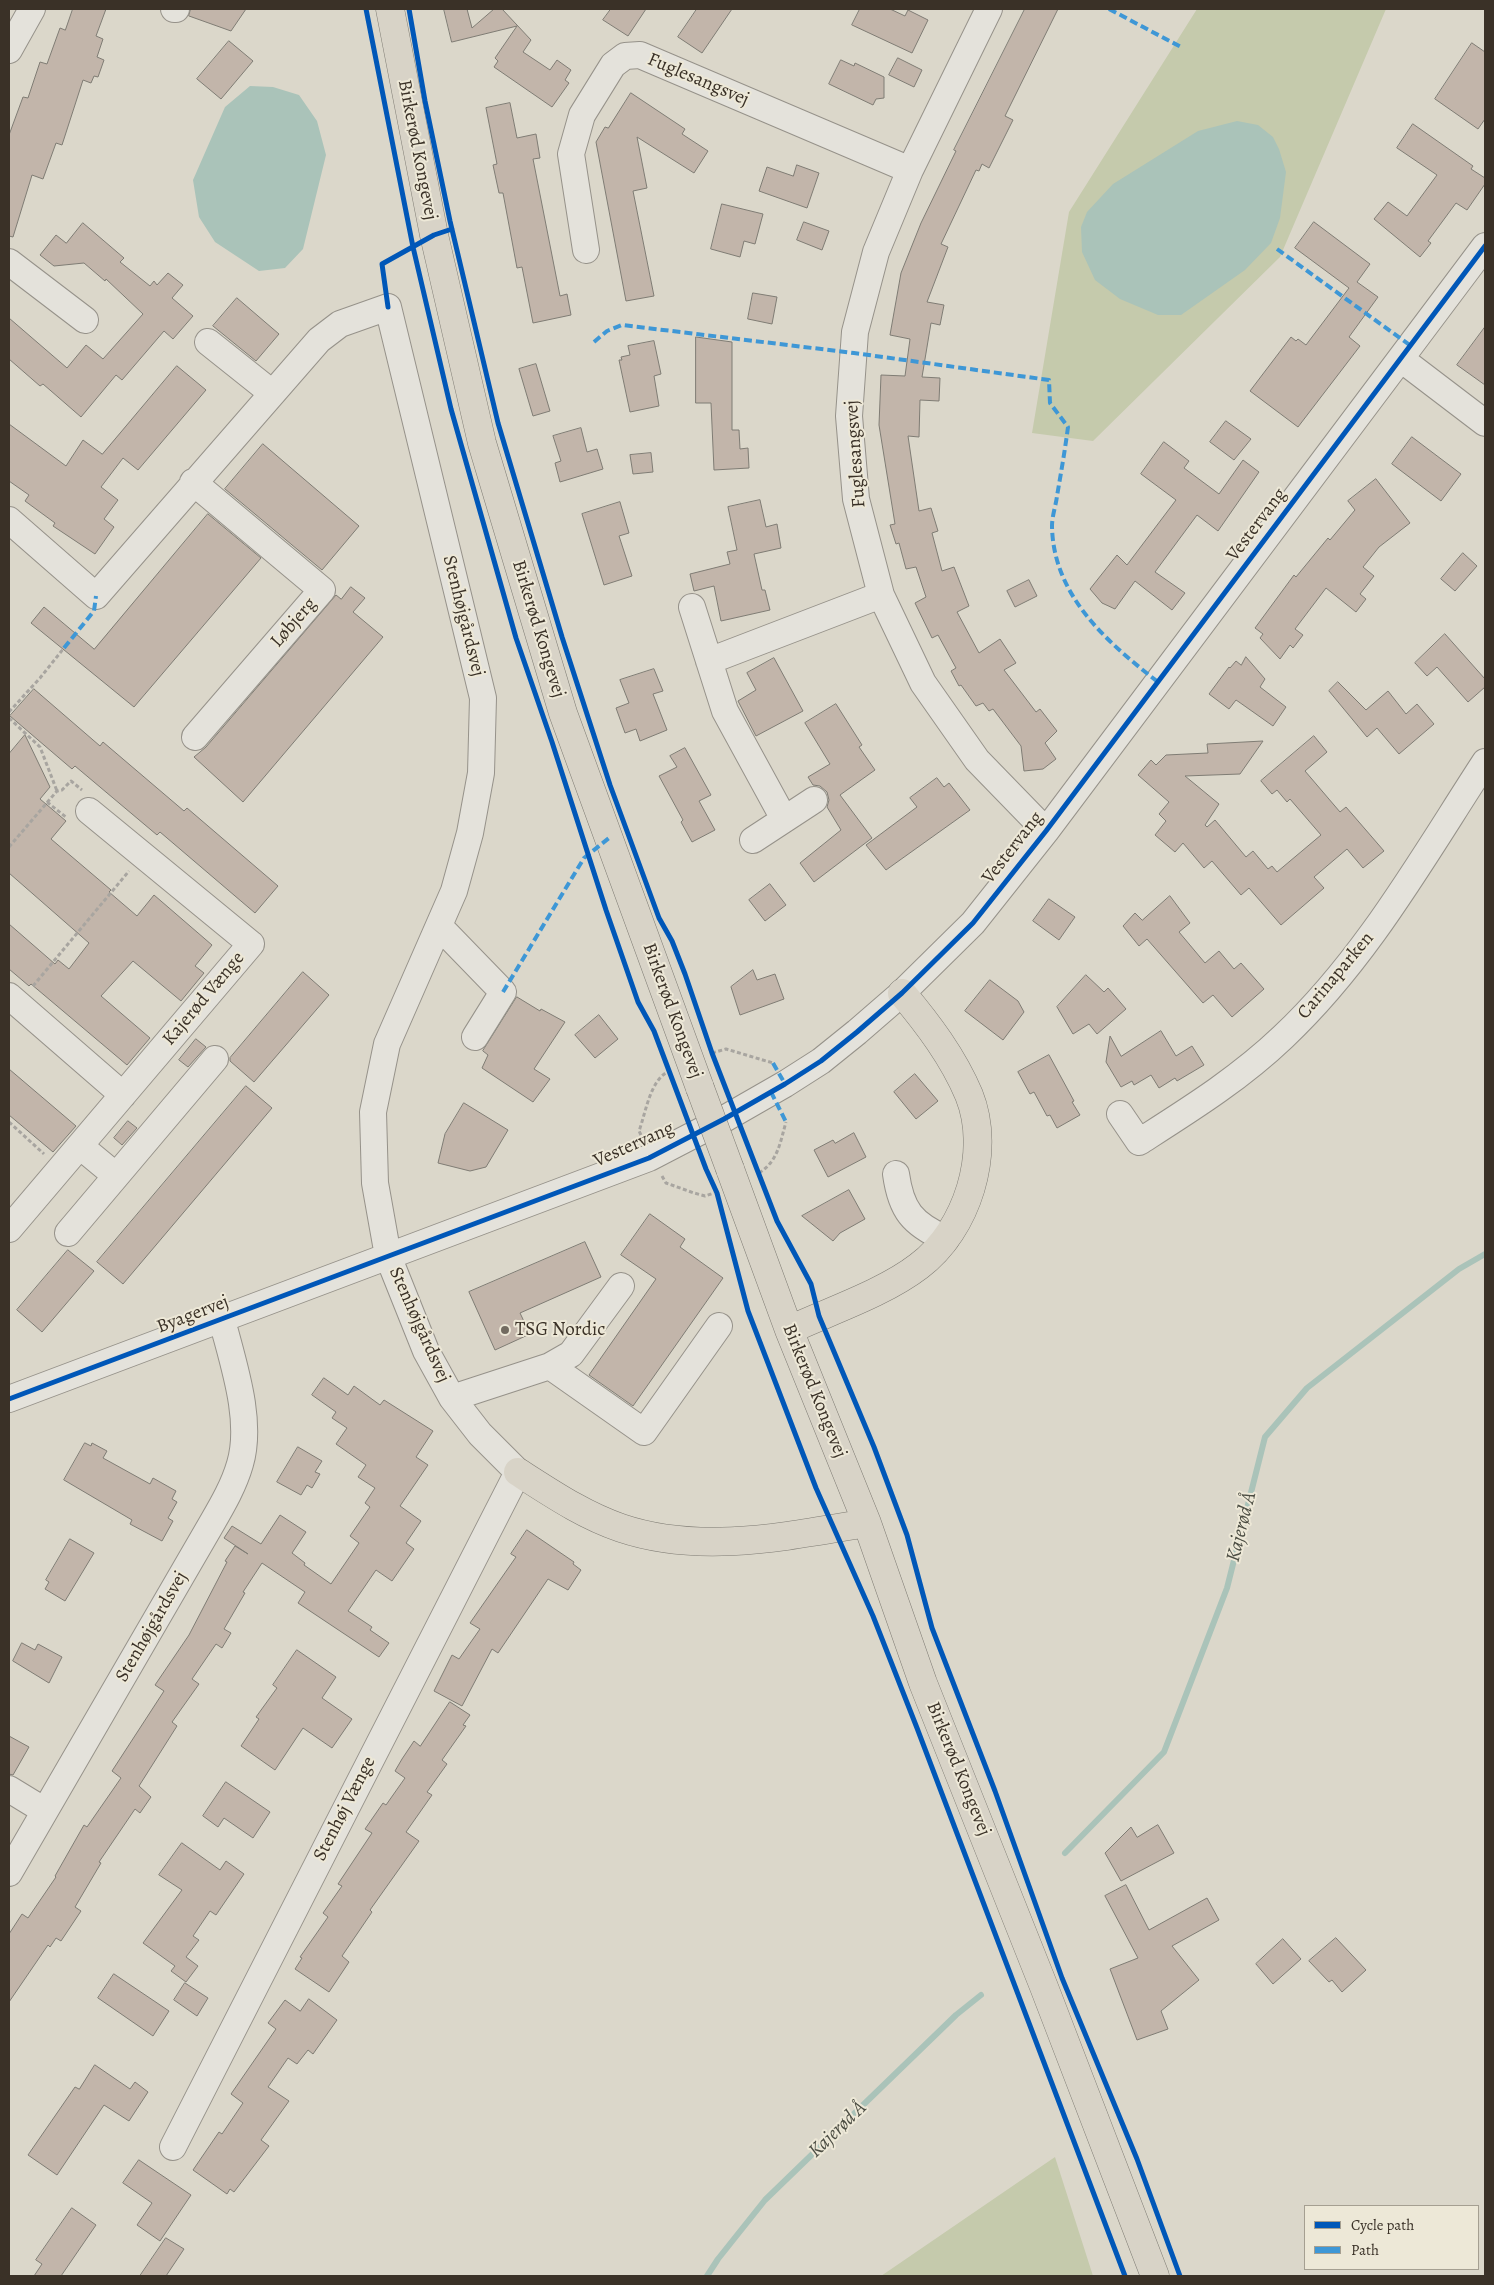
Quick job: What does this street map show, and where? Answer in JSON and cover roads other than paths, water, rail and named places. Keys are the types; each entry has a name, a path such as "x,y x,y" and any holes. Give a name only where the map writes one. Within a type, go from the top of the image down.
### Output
{"main road":[{"name":"Birkerød Kongevej","path":"390,9 434,235 482,443 563,713 789,1330 867,1524 923,1683 1044,1986 1155,2276"},
{"path":"789,1330 887,1286 919,1266 946,1239 965,1207 976,1171 977,1134 970,1097 954,1063 902,993"},
{"path":"518,1472 571,1506 614,1525 681,1541 754,1540 867,1524"}],"street":[{"path":"9,50 32,9"},
{"name":"Fuglesangsvej","path":"989,9 910,170 876,252 855,332 849,416 856,499 881,595 923,684 977,760 1046,831"},
{"name":"Fuglesangsvej","path":"586,250 571,154 582,115 613,65 625,56 640,55 910,170"},
{"name":"Vestervang","path":"388,1256 649,1158 724,1119 821,1061 902,993 973,924 1046,831 1485,246"},
{"path":"9,262 85,320"},
{"name":"Stenhøjgårdsvej","path":"272,393 326,335 340,324 388,307 483,698 480,773 470,832 454,891 388,1044 373,1112 375,1184 388,1256 426,1351 452,1398 480,1434 518,1472"},
{"path":"9,520 96,596 272,393 208,342"},
{"path":"1401,359 1485,423"},
{"name":"Løbjerg","path":"193,482 322,590 195,737"},
{"path":"709,662 881,595"},
{"path":"692,607 725,711 784,819"},
{"name":"Carinaparken","path":"1120,1114 1139,1142 1215,1094 1283,1037 1336,980 1381,922 1485,762"},
{"path":"753,840 814,800"},
{"name":"Kajerød Vænge","path":"9,1230 251,944 89,811"},
{"path":"439,926 503,992 475,1037"},
{"path":"13,1000 124,1095"},
{"path":"68,1233 115,1175 215,1060"},
{"path":"80,1146 115,1175"},
{"path":"896,1174 899,1196 909,1215 925,1230 946,1239"},
{"name":"Byagervej","path":"9,1400 388,1256"},
{"path":"452,1398 550,1366 571,1354 621,1286"},
{"name":"Stenhøjgårdsvej","path":"9,1873 212,1523 228,1494 241,1463 244,1434 240,1392 222,1320"},
{"path":"550,1366 644,1432 719,1326"},
{"name":"Stenhøj Vænge","path":"173,2147 518,1472"},
{"path":"9,1789 45,1811"}],"waterway":[{"name":"Kajerød Å","path":"1065,1853 1164,1752 1227,1588 1265,1437 1307,1388 1459,1269 1485,1254"},
{"name":"Kajerød Å","path":"707,2276 718,2259 765,2200 956,2015 981,1995"}],"place":[{"name":"TSG Nordic","path":"505,1330"}]}
